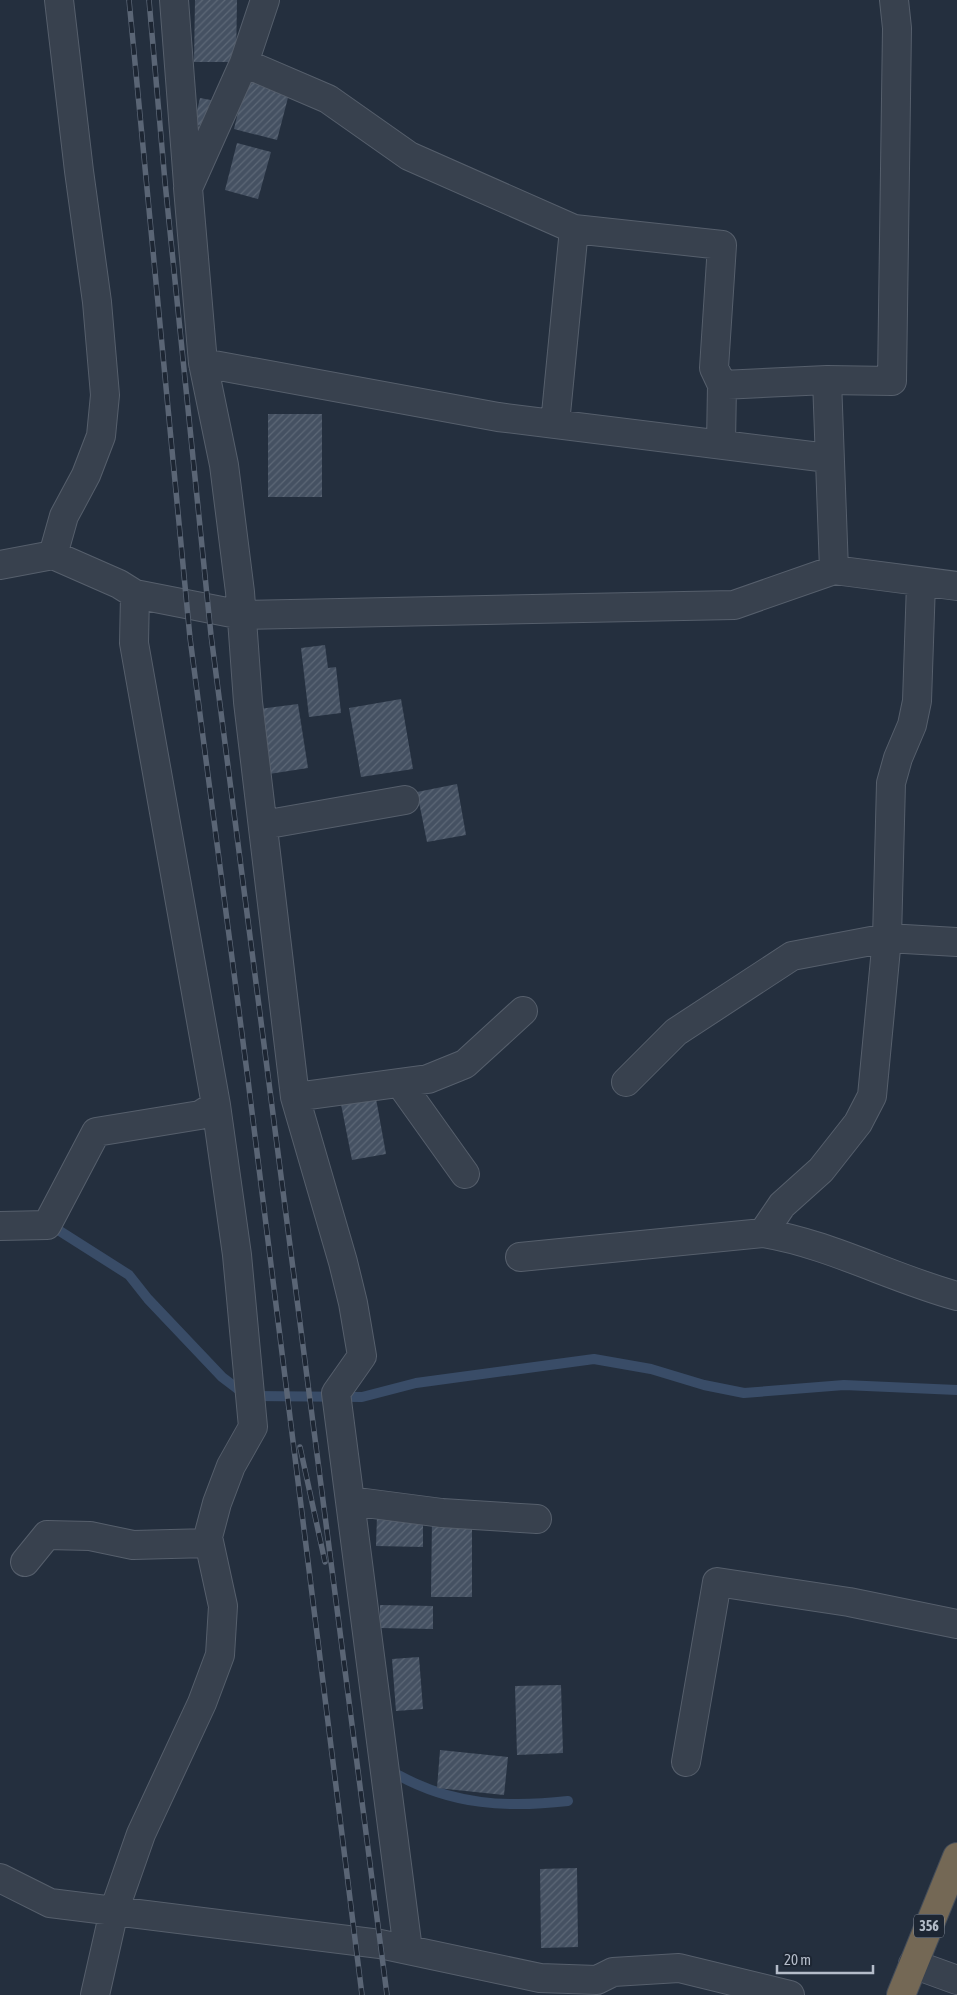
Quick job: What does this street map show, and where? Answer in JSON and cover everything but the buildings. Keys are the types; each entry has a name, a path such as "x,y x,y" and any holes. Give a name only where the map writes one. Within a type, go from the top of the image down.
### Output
{"highway":[{"name":"356","path":"901,1995 957,1857"}],"street":[{"path":"53,555 64,516 86,474 101,436 105,395 97,302 79,171 60,0"},
{"path":"174,0 203,363 224,465 242,614 248,702 295,1097 343,1262 353,1303 362,1356 336,1393 408,1950"},
{"path":"188,188 244,63 265,0"},
{"path":"722,385 826,380 892,381 896,210 897,28 894,0"},
{"path":"244,63 328,99 409,156 574,229 722,245 714,368 722,385 721,444"},
{"path":"555,424 574,229"},
{"path":"203,363 498,418 828,458"},
{"path":"826,380 834,570"},
{"path":"0,565 53,555 120,584 135,594 242,614 734,605 834,570 957,586"},
{"path":"763,1233 782,1204 821,1170 846,1139 858,1123 872,1096 886,938 891,783 898,758 912,725 917,701 921,582"},
{"path":"95,1995 114,1911 141,1834 202,1703 220,1655 222,1606 208,1537 227,1476 253,1427 251,1380 237,1255 216,1105 134,643 135,594"},
{"path":"263,826 405,800"},
{"path":"626,1082 676,1032 792,956 886,938 957,942"},
{"path":"295,1097 428,1079 465,1064 523,1011"},
{"path":"400,1083 465,1174"},
{"path":"0,1226 47,1225 96,1132 200,1115 216,1105"},
{"path":"520,1257 763,1233 794,1238 928,1288 957,1296"},
{"path":"350,1501 442,1513 537,1519"},
{"path":"25,1562 47,1535 90,1536 133,1545 209,1543"},
{"path":"686,1762 717,1582 849,1602 957,1624"},
{"path":"0,1878 50,1903 380,1944 540,1978 597,1980 613,1972 679,1968 790,1995"},
{"path":"913,1964 957,1980"}],"waterway":[{"path":"47,1225 55,1228 129,1275 148,1299 222,1377 247,1396 362,1397 416,1383 594,1359 651,1369 704,1385 744,1393 844,1385 957,1390"},
{"path":"398,1775 439,1793 481,1802 523,1804 568,1801"}],"railway":[{"path":"129,0 190,638 248,1080 362,1995"},
{"path":"149,0 165,182 211,635 387,1995"},
{"path":"300,1447 325,1562"}]}
